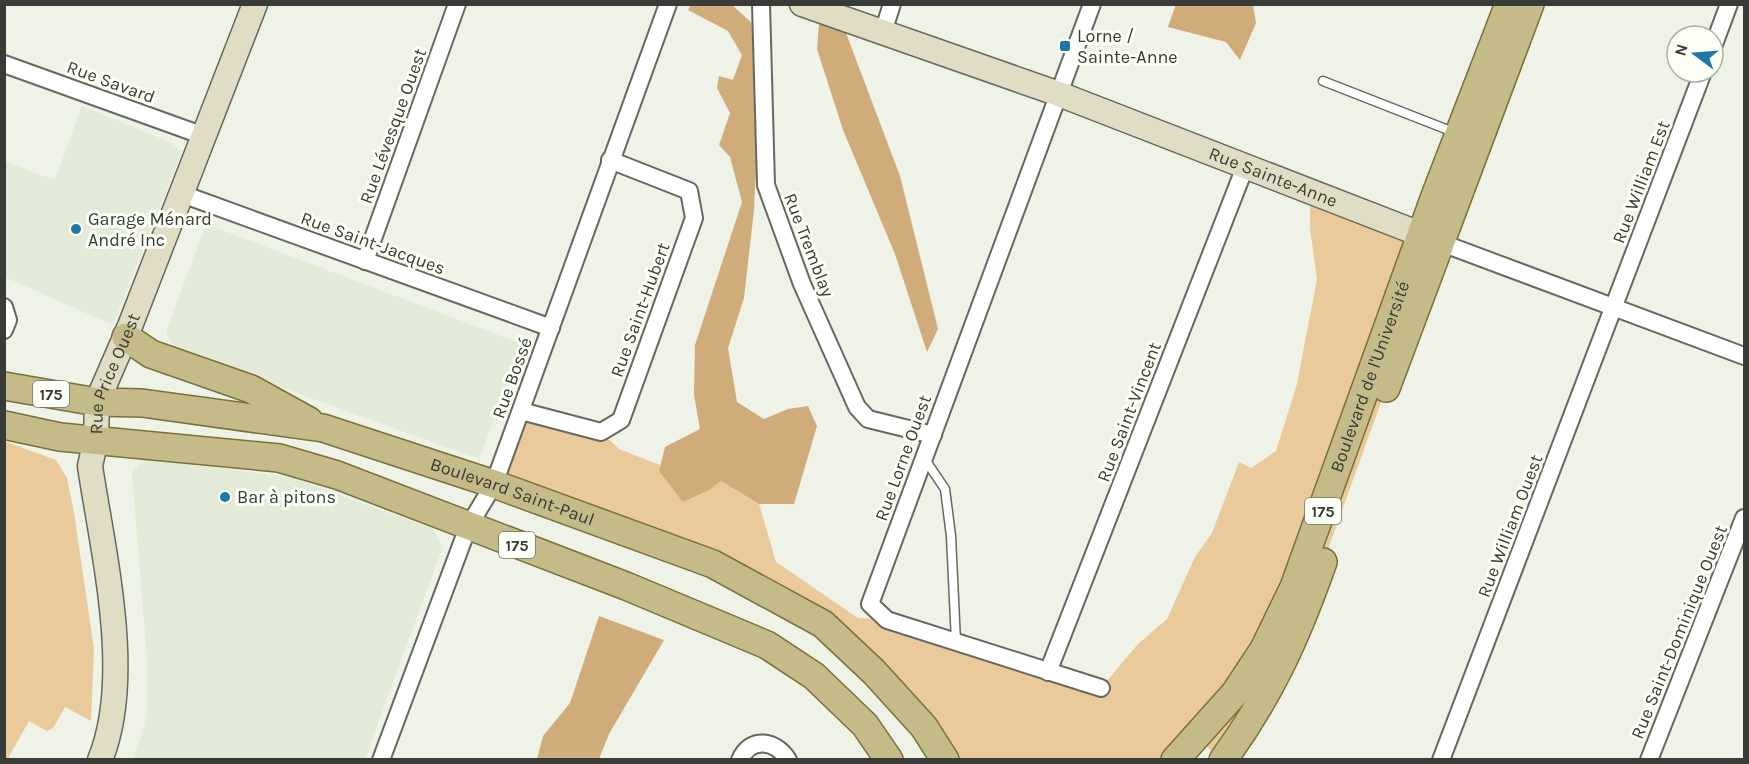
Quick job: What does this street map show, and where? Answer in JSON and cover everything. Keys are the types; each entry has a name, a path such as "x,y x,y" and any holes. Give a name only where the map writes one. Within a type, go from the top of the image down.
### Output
{"main road":[{"name":"Boulevard de l'Université","path":"1223,759 1255,715 1283,664 1299,626 1430,238 1459,135 1509,4"},
{"name":"Boulevard de l'Université","path":"1175,759 1234,693 1264,649 1294,587 1430,238 1530,4"},
{"path":"126,337 151,354 251,389 323,428"},
{"name":"Boulevard Saint-Paul","path":"4,386 97,402 142,403 323,428 494,484 713,564 823,624 874,672 924,727 945,759"},
{"name":"175","path":"4,425 60,437 279,458 337,475 626,586 767,645 814,676 865,725 890,759"},
{"path":"924,727 956,759"}],"street":[{"name":"Rue Lévesque Ouest","path":"365,261 458,4"},
{"name":"Rue Bossé","path":"381,759 468,527 494,484 668,4"},
{"name":"Rue Tremblay","path":"761,4 766,185 802,284 857,407 868,419 933,435"},
{"name":"Rue Sainte-Anne","path":"802,4 1059,94 1430,238 1744,356"},
{"path":"883,32 892,4"},
{"name":"Rue Lorne Ouest","path":"1092,4 870,604 886,620 1101,688"},
{"path":"1722,24 1729,4"},
{"name":"Rue Price Ouest","path":"100,759 108,741 117,651 90,466 96,439 97,402 126,337 182,194 249,6"},
{"name":"Rue Savard","path":"4,64 204,136"},
{"name":"Rue William Est","path":"1615,306 1698,84"},
{"name":"Rue Saint-Hubert","path":"521,411 601,432 621,420 694,218 689,191 610,160"},
{"name":"Rue Saint-Vincent","path":"1048,672 1245,167"},
{"name":"Rue Saint-Jacques","path":"182,194 551,328"},
{"name":"Rue William Ouest","path":"1441,759 1615,306"},
{"path":"4,307 8,320 4,330"},
{"name":"Rue Saint-Dominique Ouest","path":"1649,759 1744,518"},
{"path":"740,759 746,750 760,743 776,746 788,759"}],"lane":[{"path":"1323,81 1459,135"},
{"path":"924,458 945,489 951,536 956,642"}],"shaded area":[{"path":"1176,4 1253,5 1256,23 1240,60 1226,42 1168,27"},
{"path":"691,5 732,5 754,25 759,103 754,210 744,298 728,348 737,402 764,419 788,409 808,406 817,426 794,504 759,504 721,481 711,489 683,502 659,471 665,447 700,429 694,395 695,345 742,202 730,157 719,145 730,113 717,88 719,76 733,80 742,55 728,31 688,10"},
{"path":"820,11 846,33 900,176 938,329 927,352 895,254 843,130 817,49"},
{"path":"82,106 172,143 181,153 113,325 5,277 5,162 55,180"},
{"path":"1310,192 1439,242 1307,607 1222,759 1196,738 1175,759 945,759 823,624 494,484 521,411 601,432 619,449 660,465 659,471 711,489 721,481 759,504 776,562 858,618 887,620 1101,688 1138,644 1167,619 1195,557 1212,533 1239,462 1251,468 1276,451 1297,384 1317,279 1310,228"},
{"path":"206,224 522,344 479,459 190,354 171,343 166,332"},
{"path":"4,441 56,460 67,478 94,649 91,721 65,707 53,728 47,731 29,721 7,760 4,759"},
{"path":"144,459 291,477 433,529 443,546 365,759 134,759 147,715 147,658 132,473"},
{"path":"599,616 664,640 609,734 599,759 537,759 543,736 570,703"}],"place":[{"name":"Lorne / Sainte-Anne","path":"1065,46"},
{"name":"Garage Ménard André Inc","path":"76,229"},
{"name":"Bar à pitons","path":"225,497"}]}
